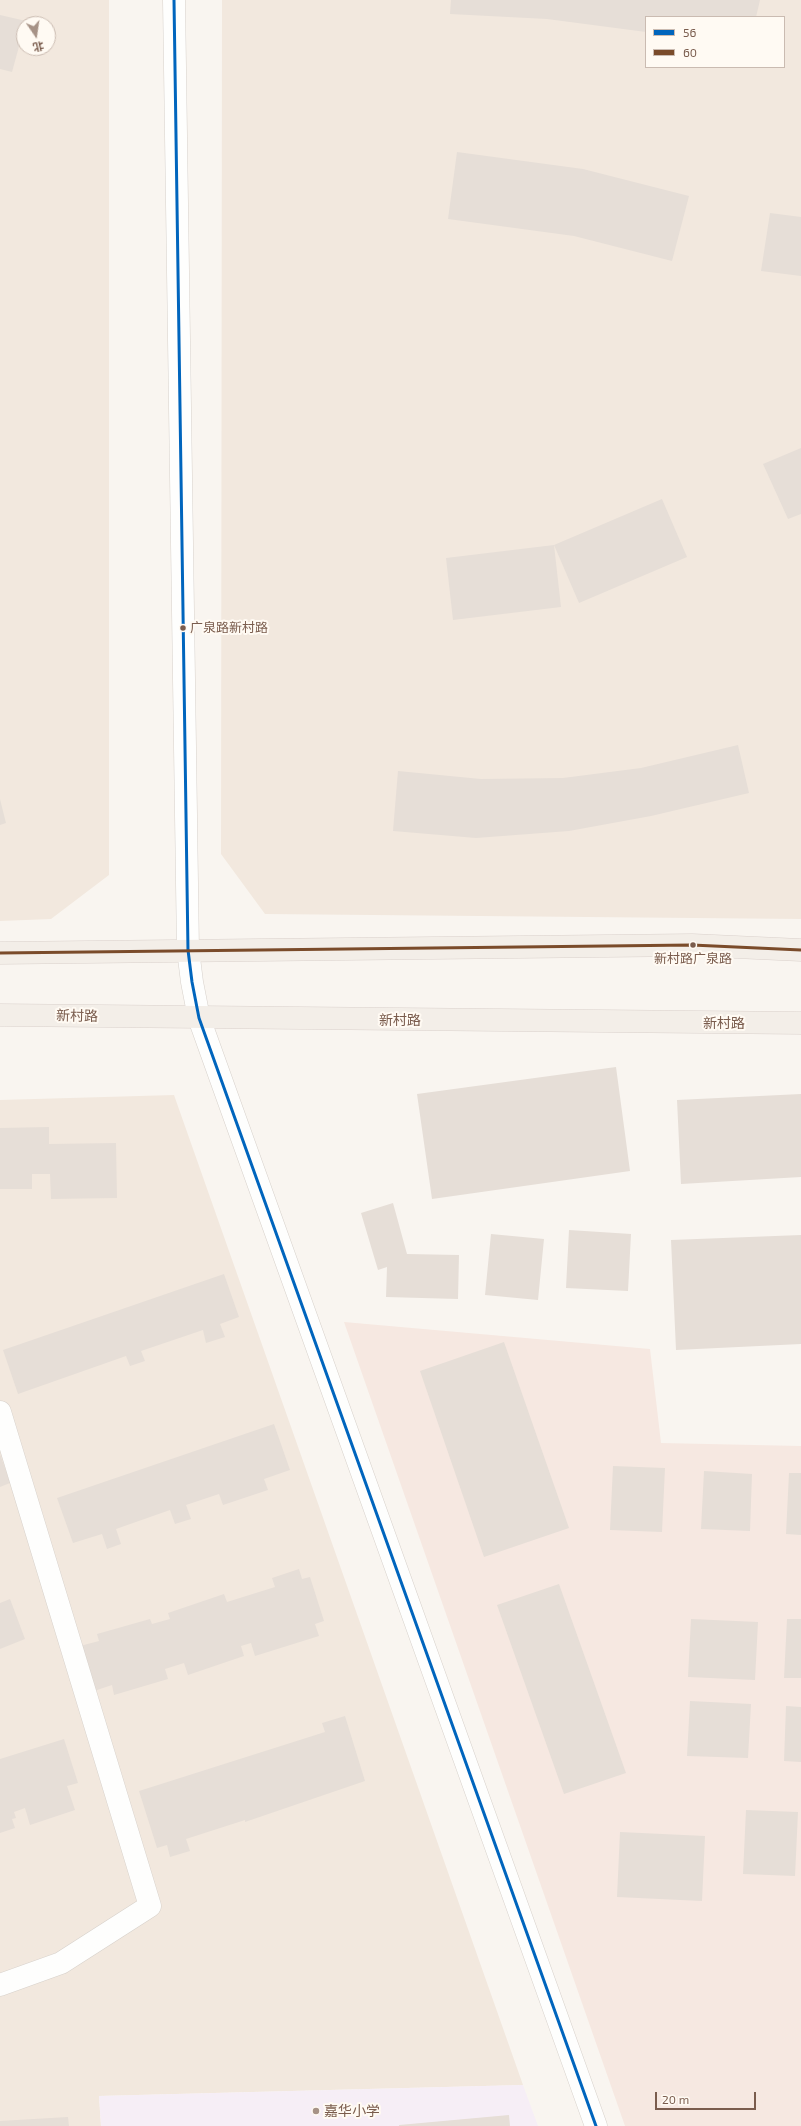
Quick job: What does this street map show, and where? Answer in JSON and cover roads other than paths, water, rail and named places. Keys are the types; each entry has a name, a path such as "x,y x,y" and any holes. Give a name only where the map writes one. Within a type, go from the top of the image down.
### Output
{"main road":[{"path":"0,953 692,945 801,950"},
{"name":"新村路","path":"0,1015 801,1023"}],"street":[{"path":"174,0 188,950 199,1018 596,2126"},
{"path":"0,1412 150,1906 61,1963 0,1985"}],"place":[{"name":"广泉路新村路","path":"183,628"},
{"name":"新村路广泉路","path":"693,945"},
{"name":"嘉华小学","path":"316,2111"}]}
